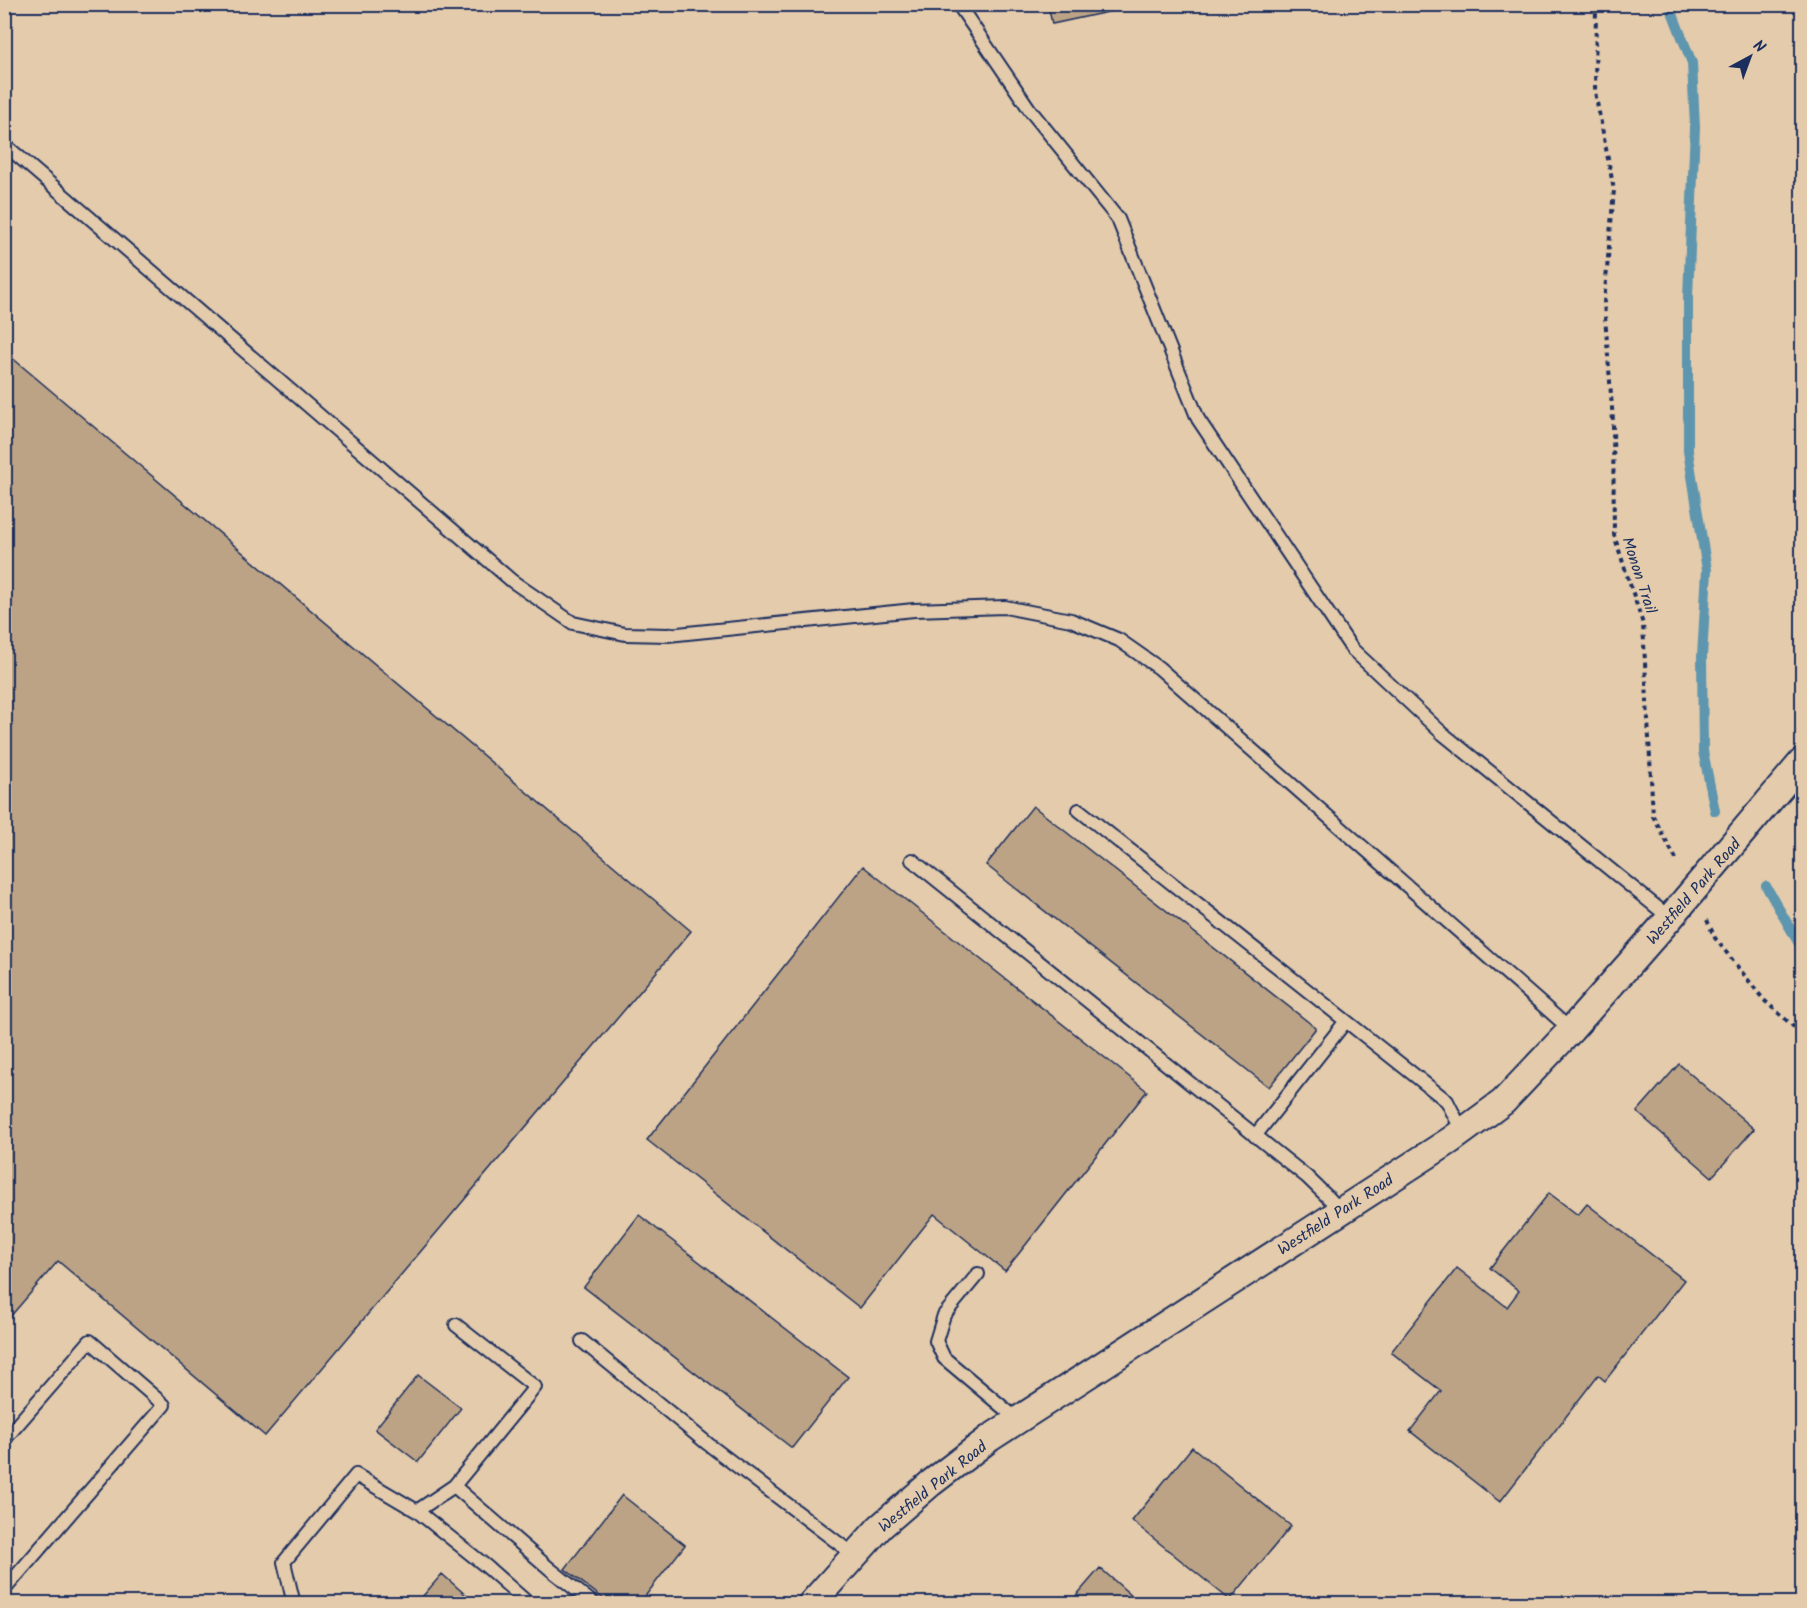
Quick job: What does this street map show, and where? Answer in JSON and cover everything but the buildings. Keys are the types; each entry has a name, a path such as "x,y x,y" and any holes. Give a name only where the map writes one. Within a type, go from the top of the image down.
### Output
{"street":[{"name":"Westfield Park Road","path":"811,1604 879,1527 990,1438 1503,1102 1571,1030 1670,918 1803,762"}],"lane":[{"path":"958,4 1030,110 1118,219 1198,419 1352,649 1442,733 1670,918"},
{"path":"4,144 512,581 573,623 626,634 668,635 914,610 1005,607 1071,620 1119,640 1159,668 1571,1030"},
{"path":"1079,810 1447,1101 1462,1131"},
{"path":"912,860 1307,1177 1341,1210"},
{"path":"1255,1136 1346,1021"},
{"path":"978,1274 944,1315 936,1341 944,1358 1018,1420"},
{"path":"417,1511 454,1486 535,1387 456,1325"},
{"path":"4,1440 90,1341 164,1404 4,1590"},
{"path":"582,1341 708,1444 854,1555"},
{"path":"294,1604 284,1562 356,1475 417,1511 529,1604"},
{"path":"454,1486 594,1604"}],"path":[{"name":"Monon Trail","path":"1596,4 1595,92 1614,190 1604,303 1613,422 1614,536 1643,624 1653,816 1700,883 1715,938 1764,1000 1803,1034"}],"waterway":[{"path":"1669,4 1692,63 1695,127 1688,297 1688,451 1707,570 1702,657 1703,751 1715,811"},
{"path":"1766,886 1802,949"}]}
